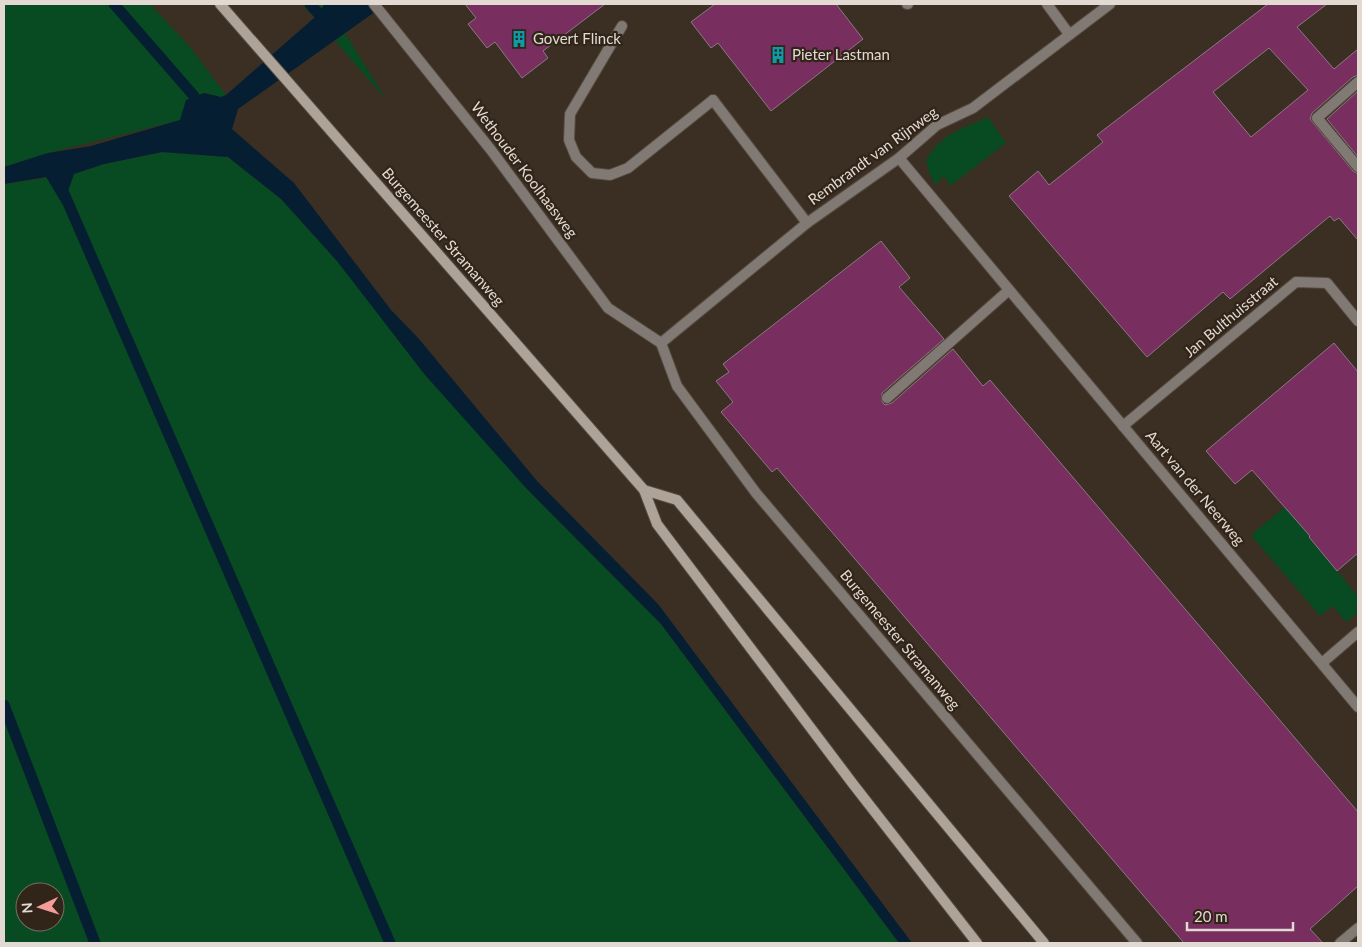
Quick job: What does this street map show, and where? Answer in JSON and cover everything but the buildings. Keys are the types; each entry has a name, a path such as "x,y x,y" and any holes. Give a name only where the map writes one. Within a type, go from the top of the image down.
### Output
{"main road":[{"name":"Burgemeester Stramanweg","path":"220,4 644,490 657,524 853,784 977,943"},
{"path":"644,490 677,500 1044,943"}],"street":[{"name":"Wethouder Koolhaasweg","path":"374,4 491,150 608,308 661,342"},
{"path":"1047,4 1069,34"},
{"name":"Rembrandt van Rijnweg","path":"661,342 807,223 899,158 937,125 973,108 1110,4"},
{"path":"622,26 570,114 569,140 576,157 592,173 610,175 628,168 713,100 807,223"},
{"path":"1358,82 1317,118 1358,167"},
{"name":"Aart van der Neerweg","path":"899,158 1358,706"},
{"name":"Jan Bulthuisstraat","path":"1123,426 1296,282 1327,283 1358,321"},
{"path":"887,398 1009,290"},
{"name":"Burgemeester Stramanweg","path":"661,342 678,386 756,493 1137,943"},
{"path":"1322,663 1358,632"},
{"path":"1340,943 1358,928"}],"green space":[{"path":"4,4 150,4 191,48 226,95 221,97 204,93 186,100 181,120 48,153 4,167"},
{"path":"302,4 325,4 314,18"},
{"path":"345,33 387,101 335,41"},
{"path":"988,117 1006,143 950,186 944,176 935,185 926,160 932,151 953,133"},
{"path":"163,152 228,157 281,199 337,261 526,488 661,624 899,943 4,943 4,184 74,174 104,164"},
{"path":"1286,506 1358,597 1358,612 1346,622 1333,606 1320,616 1251,535"}],"water":[{"path":"325,4 386,4 238,109 232,129 294,183 391,310 419,339 537,481 658,604 912,943 899,943 661,624 526,488 425,375 337,261 281,199 228,157 162,152 104,164 74,174 63,205 46,177 4,184 4,167 48,153 91,146 180,120 186,100 204,93 221,97 226,95 314,18"}],"waterway":[{"path":"114,4 194,96"},
{"path":"310,4 318,13"},
{"path":"62,189 390,943"},
{"path":"4,705 95,943"}],"place":[{"name":"Govert Flinck","path":"519,39"},
{"name":"Pieter Lastman","path":"778,55"}]}
